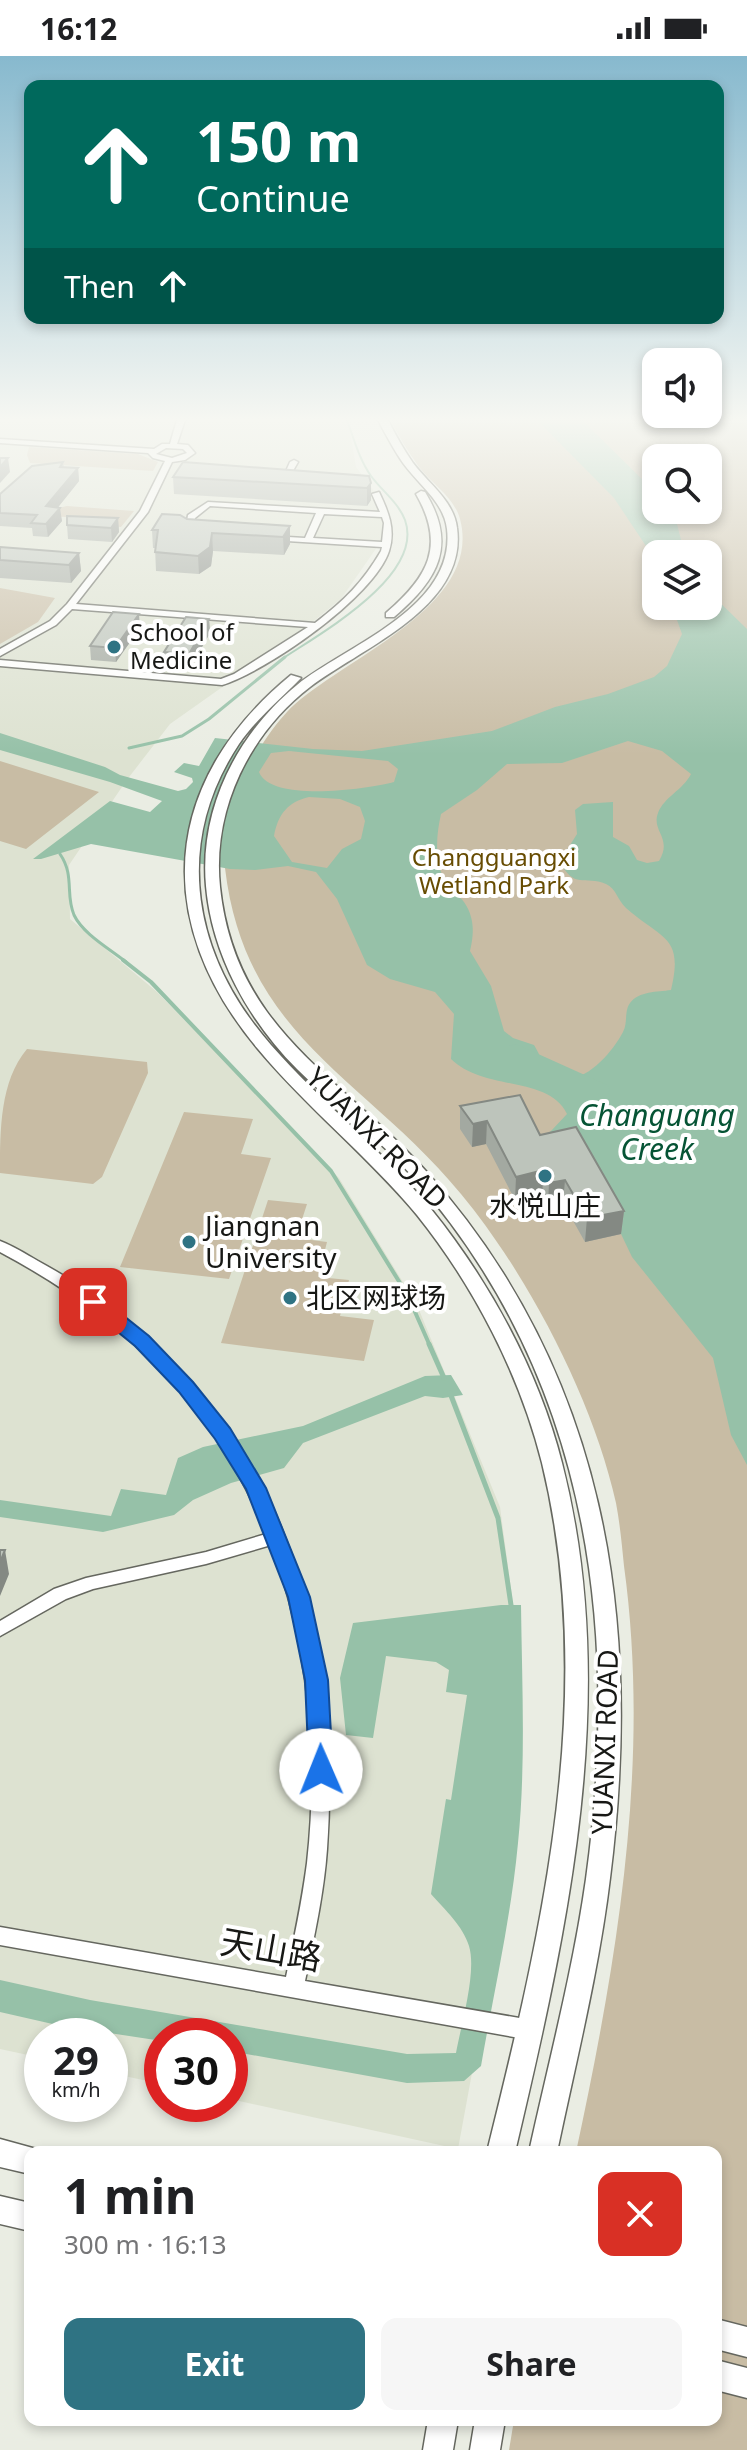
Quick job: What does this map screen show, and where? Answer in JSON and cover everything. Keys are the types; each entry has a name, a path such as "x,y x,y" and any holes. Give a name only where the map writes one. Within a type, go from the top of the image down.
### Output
{"main road":[{"name":"YUANXI ROAD","path":"437,532 433,564 425,580 400,607 276,692 237,737 209,782 188,857 204,946 217,982 272,1059 392,1174 460,1260 510,1350 536,1412 552,1464 568,1538 577,1621 577,1701 572,1785 557,1900 531,2030 502,2146"},
{"name":"YUANXI ROAD","path":"451,532 453,545 446,569 417,608 303,686 269,718 253,741 234,770 223,796 212,836 213,884 222,930 236,971 273,1032 317,1081 410,1164 463,1227 506,1288 543,1360 571,1429 597,1529 609,1624 611,1712 608,1784 598,1878 571,2029 544,2146"},
{"path":"0,2153 24,2159"},
{"path":"0,2210 24,2216"},
{"path":"722,2336 747,2342"},
{"path":"722,2377 747,2383"},
{"path":"438,2450 442,2426"},
{"path":"485,2450 489,2426"}],"street":[{"path":"0,653 53,623 128,532"},
{"path":"188,532 203,533"},
{"path":"308,540 312,532"},
{"path":"0,663 222,682 237,676 346,604 377,568 390,541 389,532"},
{"path":"263,537 386,545"},
{"path":"70,606 313,625"},
{"path":"0,1246 93,1302 142,1341 186,1387 222,1433 256,1488 277,1537 299,1597 316,1680 321,1743 318,1847 313,1891 294,1986"},
{"path":"0,1629 60,1594 92,1583 206,1558 277,1537"},
{"name":"天山路","path":"0,1936 531,2030"}],"shaded area":[{"name":"Jiangnan University","path":"0,532 388,532 341,599 299,633 170,724 126,781 69,865 70,919 157,992 339,1178 417,1305 500,1507 516,1626 515,1839 459,2146 444,2146 248,2103 248,2018 144,2018 144,2080 128,2077 128,2018 24,2018 24,2054 0,2049"}],"green space":[{"name":"Changguangxi Wetland Park","path":"460,532 747,532 747,2450 509,2450 513,2426 722,2426 722,2146 577,2146 616,1934 626,1861 631,1787 634,1713 631,1640 616,1503 592,1422 575,1381 510,1262 461,1194 424,1153 314,1051 283,1015 257,974 237,926 225,868 244,785 272,730 309,692 401,630 429,606 450,580 461,551"},
{"path":"0,588 55,598 38,622 0,644"},
{"path":"0,761 99,792 26,849 0,841"},
{"path":"27,1049 147,1062 148,1073 102,1177 93,1184 0,1173 3,1107 11,1076"},
{"path":"184,1112 253,1119 241,1154 271,1158 229,1279 120,1267"},
{"name":"北区网球场","path":"268,1200 307,1204 296,1238 327,1242 318,1277 349,1280 340,1316 374,1320 364,1361 221,1343"}],"water":[{"path":"636,532 679,532 682,540 642,540"},
{"name":"Changuang Creek","path":"722,605 747,629 747,1465 731,1435 713,1358 632,1257 612,1215 530,1145 551,1131 567,1114 558,1102 531,1088 481,1076 451,1059 454,1014 435,992 390,979 367,965 337,899 316,872 288,866 230,869 91,844 33,859 110,801 150,812 162,801 110,782 0,750 0,733 105,767 120,775 178,791 186,789 193,782 192,778 174,772 184,763 199,766 215,738 362,751 492,731 555,707 608,694 654,677 667,666 682,634 677,620 722,620","holes":["628,741 662,751 691,774 658,813 657,825 664,846 659,861 647,863 637,860 629,846 613,837 613,802 583,804 575,810 577,834 560,861 575,879 609,886 626,908 667,940 675,958 671,990 634,999 628,1006 623,1032 602,1061 582,1075 560,1078 550,1072 534,1045 513,1038 504,1031 491,986 470,951 473,932 470,914 464,902 446,883 439,866 437,849 441,814 477,790 507,764 562,763","289,751 388,761 398,769 394,782 343,790 300,791 282,788 267,782 259,772 271,753","309,797 340,799 360,807 365,821 361,839 342,849 327,868 292,862 274,836 285,810"]},
{"path":"451,1375 463,1395 443,1398 425,1396 303,1443 284,1468 231,1483 193,1500 174,1515 103,1532 0,1517 0,1500 111,1516 121,1489 166,1495 178,1458 203,1447 303,1426 425,1376"},
{"path":"521,1605 522,1784 515,1871 481,2066 464,2081 407,2083 248,2054 248,2027 407,2054 456,2053 470,1984 471,1957 462,1932 431,1894 446,1799 451,1800 467,1695 446,1692 449,1670 436,1662 386,1656 373,1738 346,1735 340,1678 353,1623"},
{"path":"0,1980 90,2000 196,2018 144,2018 144,2038 128,2036 128,2018 26,2018 0,2012"}],"building":[{"path":"158,532 286,532 283,537 212,533 210,547 198,556 155,552"},
{"path":"0,547 79,553 69,565 0,560"},
{"path":"113,612 139,614 115,648 90,646"},
{"path":"186,617 209,619 189,654 164,652"},
{"path":"520,1095 540,1135 576,1127 624,1211 587,1218 565,1180 549,1183 544,1170 516,1177 487,1121 473,1124 460,1106"}],"waterway":[{"path":"285,657 342,619 385,582 399,562 407,541 406,532"},
{"path":"129,748 182,736 209,719 285,657"},
{"path":"60,854 67,870 71,907 78,922 126,962"},
{"path":"123,960 151,982 331,1171 408,1296 430,1346"},
{"path":"516,1050 599,1090"},
{"path":"429,1344 444,1378"},
{"path":"450,1393 498,1518 511,1605"}],"place":[{"name":"School of Medicine","path":"114,647"},
{"name":"水悦山庄","path":"545,1176"},
{"name":"Jiangnan University","path":"189,1242"},
{"name":"北区网球场","path":"290,1298"}],"route":[{"path":"93,1302 142,1341 186,1387 222,1433 256,1488 299,1597 316,1680 321,1770"}]}
